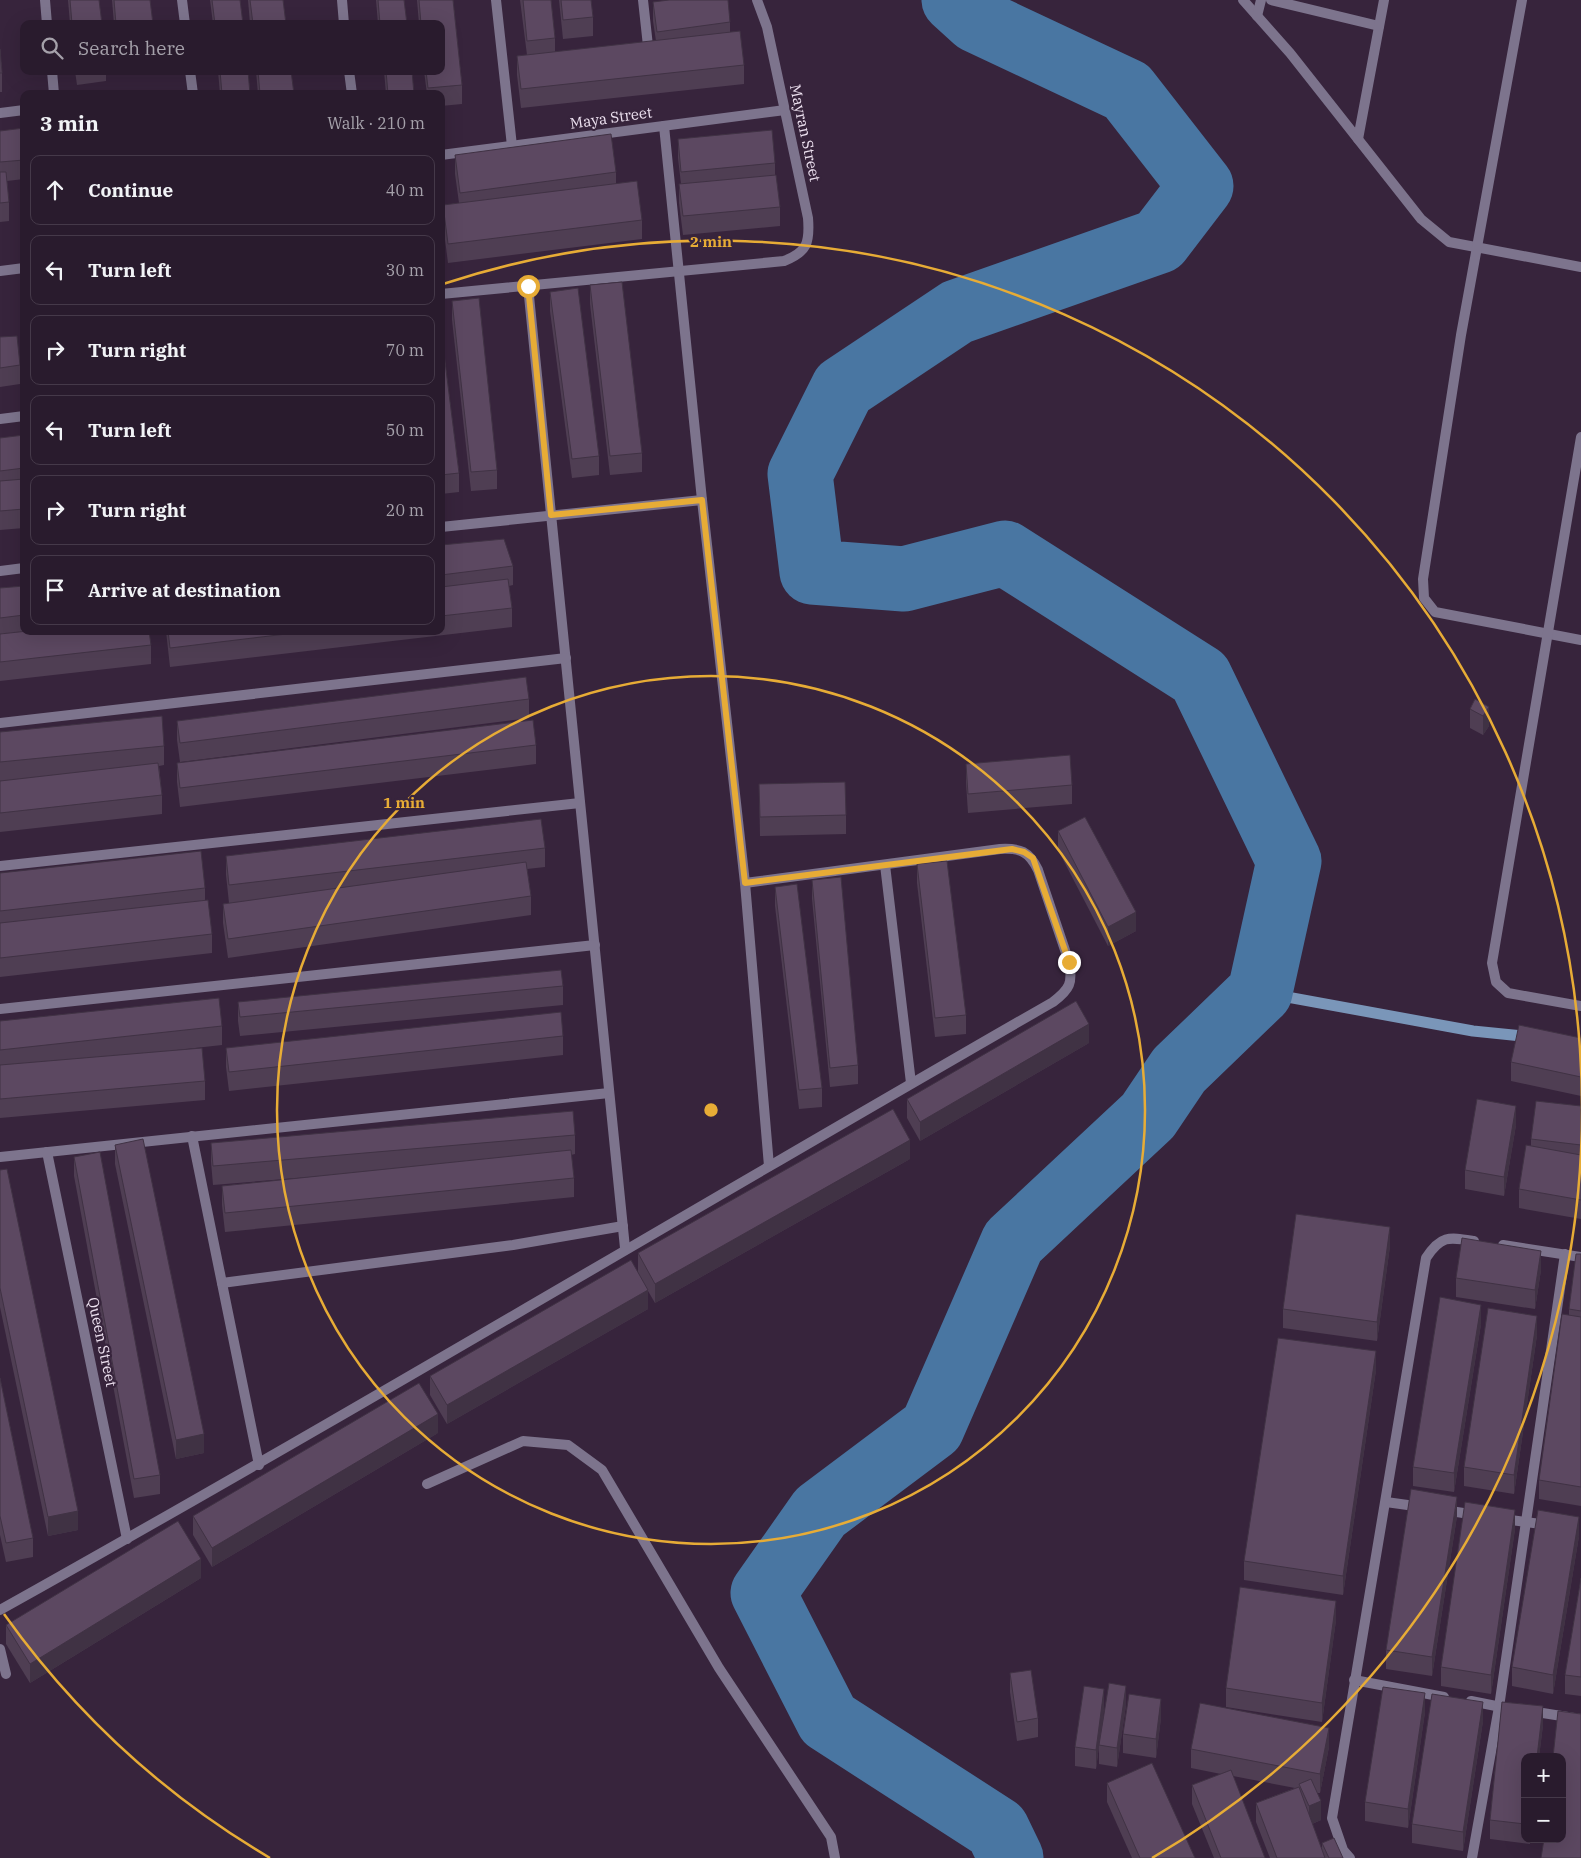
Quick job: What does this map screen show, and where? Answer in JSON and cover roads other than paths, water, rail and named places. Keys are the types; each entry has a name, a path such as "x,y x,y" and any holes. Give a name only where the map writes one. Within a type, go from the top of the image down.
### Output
{"street":[{"path":"45,0 47,20"},
{"path":"182,0 184,20"},
{"path":"342,0 344,20"},
{"path":"496,0 512,146"},
{"path":"643,0 648,46"},
{"name":"Mayran Street","path":"679,272 784,261 796,256 806,248 809,232 808,218 767,26 757,0"},
{"path":"1243,0 1290,53 1421,219 1449,242 1581,266"},
{"path":"1257,16 1261,0"},
{"path":"1271,0 1379,26"},
{"path":"1358,138 1384,0"},
{"path":"1522,0 1461,335 1422,579 1424,598 1435,612 1581,640"},
{"path":"52,75 54,90"},
{"path":"191,75 192,90"},
{"path":"350,75 351,90"},
{"path":"0,112 20,110"},
{"name":"Maya Street","path":"445,155 785,110"},
{"path":"664,126 702,500 745,883 769,1166"},
{"path":"0,270 20,268"},
{"path":"445,294 679,272"},
{"path":"528,286 625,1248"},
{"path":"0,419 20,416"},
{"path":"1581,437 1546,634 1492,963 1496,982 1508,993 1581,1006"},
{"path":"445,527 702,500"},
{"path":"0,571 20,568"},
{"path":"0,723 566,658"},
{"path":"0,866 580,803"},
{"path":"0,1610 259,1465 625,1248 1052,1002 1069,988 1072,975 1038,870 1033,858 1024,852 1000,849 885,866 745,883"},
{"path":"885,866 911,1083"},
{"path":"0,1008 595,945"},
{"path":"0,1157 609,1093"},
{"path":"192,1136 259,1465"},
{"name":"Queen Street","path":"47,1152 127,1539"},
{"path":"222,1283 513,1245 623,1226"},
{"path":"1350,1858 1343,1850 1332,1818 1426,1258 1435,1244 1450,1237 1581,1257"},
{"path":"1472,1858 1499,1707 1565,1254"},
{"path":"427,1484 523,1441 568,1445 602,1470 719,1668 831,1837 835,1858"},
{"path":"1386,1502 1563,1527"},
{"path":"0,1649 6,1674"},
{"path":"1354,1680 1499,1707 1581,1719"}],"waterway":[{"path":"954,0 976,20 1127,91 1201,186 1159,241 957,312 843,388 800,474 812,572 904,579 1005,553 1200,677 1289,861 1260,992 1179,1070 1148,1116 1013,1242 932,1428 820,1512 763,1593 828,1720 997,1829 1011,1858"},
{"path":"1260,992 1473,1031 1532,1037"}]}
